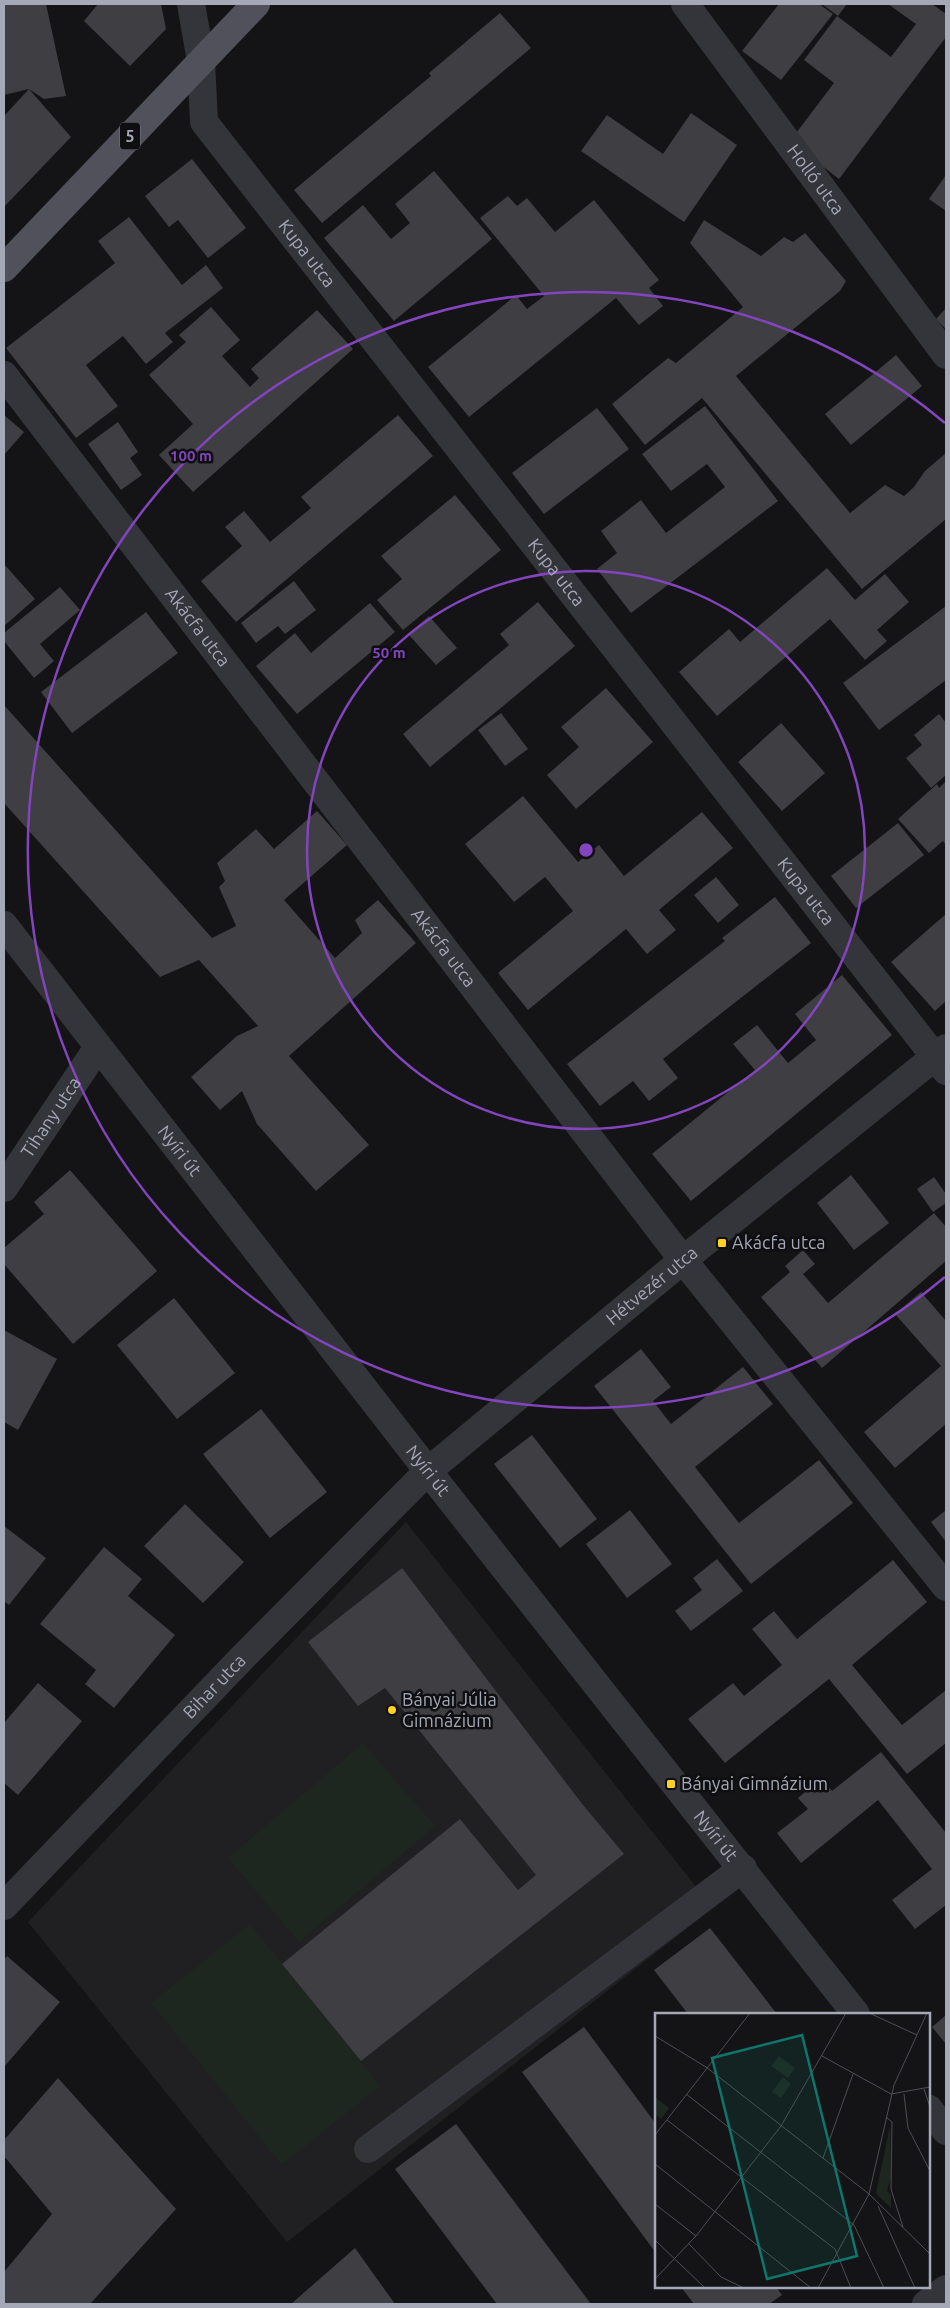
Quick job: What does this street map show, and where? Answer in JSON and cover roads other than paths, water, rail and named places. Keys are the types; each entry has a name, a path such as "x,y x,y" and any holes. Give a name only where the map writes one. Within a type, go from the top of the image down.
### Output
{"main road":[{"name":"5","path":"4,268 256,4"}],"street":[{"name":"Kupa utca","path":"191,4 201,61 204,122 942,1059"},
{"name":"Holló utca","path":"685,4 946,355"},
{"name":"Akácfa utca","path":"4,374 683,1260 946,1587"},
{"name":"Nyíri út","path":"4,924 428,1471 743,1868 855,2013"},
{"name":"Tihany utca","path":"4,1188 98,1047"},
{"name":"Hétvezér utca","path":"428,1471 683,1260 942,1059"},
{"name":"Bihar utca","path":"4,1906 242,1658 428,1471"},
{"path":"368,2149 743,1868"},
{"path":"930,2110 946,2131"},
{"path":"926,2304 946,2289"}],"place":[{"name":"Akácfa utca","path":"722,1243"},
{"name":"Bányai Júlia Gimnázium","path":"392,1710"},
{"name":"Bányai Gimnázium","path":"671,1784"}]}
